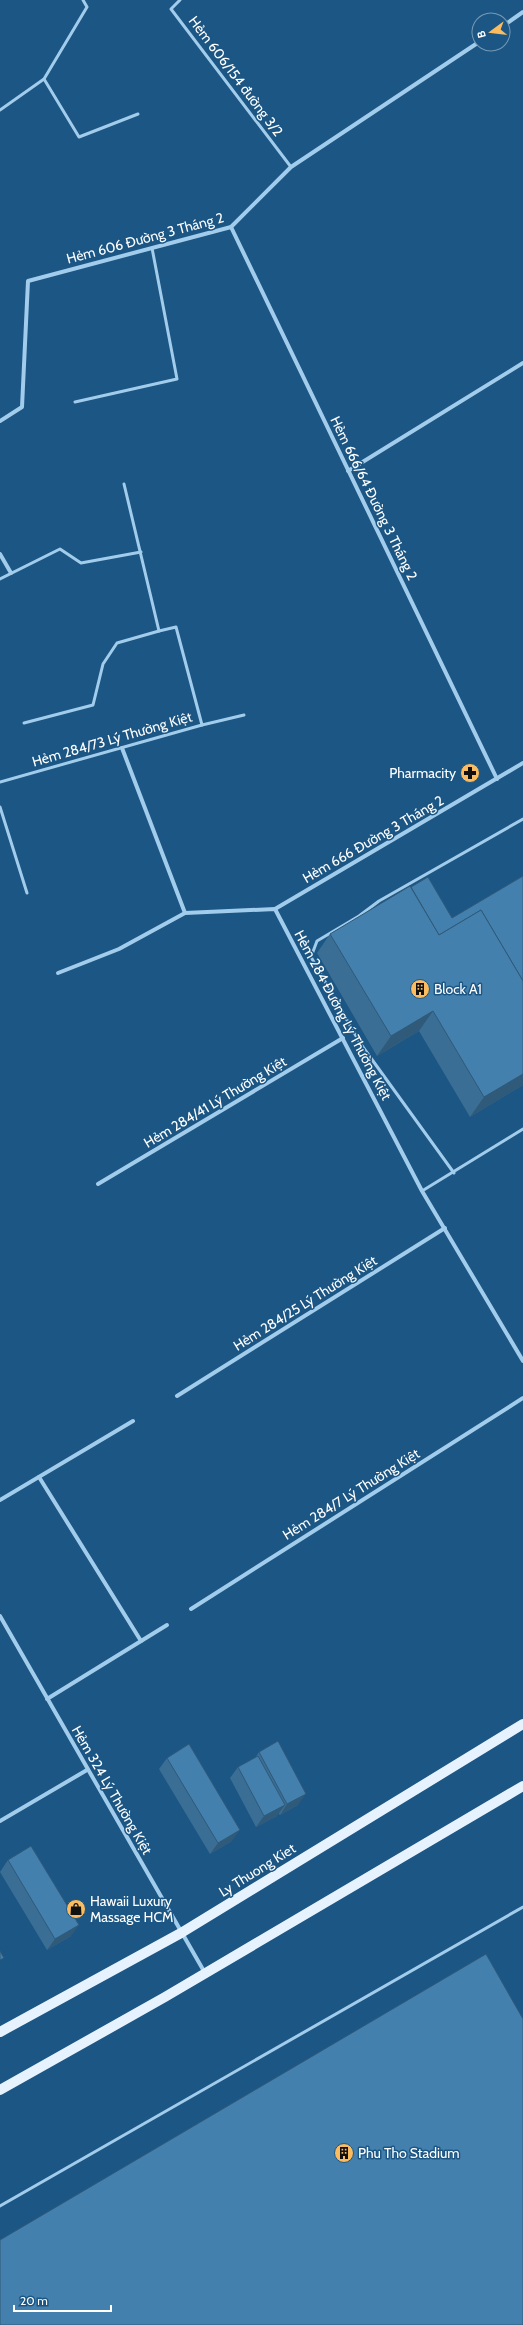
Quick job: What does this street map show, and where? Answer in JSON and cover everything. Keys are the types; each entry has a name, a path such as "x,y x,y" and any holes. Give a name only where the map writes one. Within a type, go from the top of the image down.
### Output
{"main road":[{"name":"Ly Thuong Kiet","path":"0,2032 181,1933 523,1724"},
{"path":"0,2090 205,1974 523,1786"}],"street":[{"path":"511,20 523,12"},
{"name":"Hẻm 606 Đường 3 Tháng 2","path":"0,421 22,407 28,281 231,227 292,167 471,47"},
{"name":"Hẻm 666/64 Đường 3 Tháng 2","path":"231,227 497,779"},
{"path":"348,470 523,363"},
{"path":"0,554 11,573"},
{"path":"122,748 185,913"},
{"name":"Hẻm 666 Đường 3 Tháng 2","path":"275,910 523,763"},
{"path":"58,974 119,948 185,913 275,910"},
{"name":"Hẻm 284 Đường Lý Thường Kiệt","path":"275,910 422,1190 523,1361"},
{"name":"Hẻm 284/41 Lý Thường Kiệt","path":"98,1184 343,1038"},
{"name":"Hẻm 284/25 Lý Thường Kiệt","path":"177,1396 445,1228"},
{"name":"Hẻm 284/7 Lý Thường Kiệt","path":"191,1609 523,1398"},
{"path":"0,1500 133,1421"},
{"path":"40,1477 141,1641"},
{"name":"Hẻm 324 Lý Thường Kiệt","path":"0,1616 2,1622 205,1974"},
{"path":"47,1699 167,1625"},
{"path":"0,1821 87,1770"}],"lane":[{"path":"0,110 44,79 87,7 82,0"},
{"name":"Hẻm 606/154 đường 3/2","path":"180,0 170,9 292,167"},
{"path":"44,79 79,137 138,114"},
{"path":"75,402 177,379 152,248"},
{"path":"24,723 93,705 103,664 117,643 159,631 124,484"},
{"path":"0,579 60,549 81,562 140,552"},
{"name":"Hẻm 284/73 Lý Thường Kiệt","path":"0,782 202,725 176,628 159,631"},
{"path":"202,725 244,715"},
{"path":"0,807 27,893"},
{"path":"454,1173 360,1043 311,957 317,941 360,916 379,901 523,819"},
{"path":"422,1190 454,1173 523,1129"},
{"path":"0,2206 523,1907"}],"building":[{"path":"523,876 523,981 481,910 439,935 411,887 428,877 452,918"},
{"name":"Block A1","path":"410,886 439,935 481,910 523,981 523,1074 484,1097 433,1011 391,1036 330,934"},
{"path":"278,1741 306,1794 287,1804 259,1752"},
{"path":"189,1744 240,1830 218,1843 167,1758"},
{"path":"258,1756 285,1805 264,1816 238,1767"},
{"path":"31,1846 79,1925 55,1939 8,1860"},
{"path":"0,1951 4,1958 0,1960"},
{"name":"Phu Tho Stadium","path":"486,1954 523,2019 523,2325 0,2325 0,2240"}],"place":[{"name":"Pharmacity","path":"470,773"},
{"name":"Block A1","path":"420,989"},
{"name":"Hawaii Luxury Massage HCM","path":"76,1909"},
{"name":"Phu Tho Stadium","path":"344,2153"}]}
